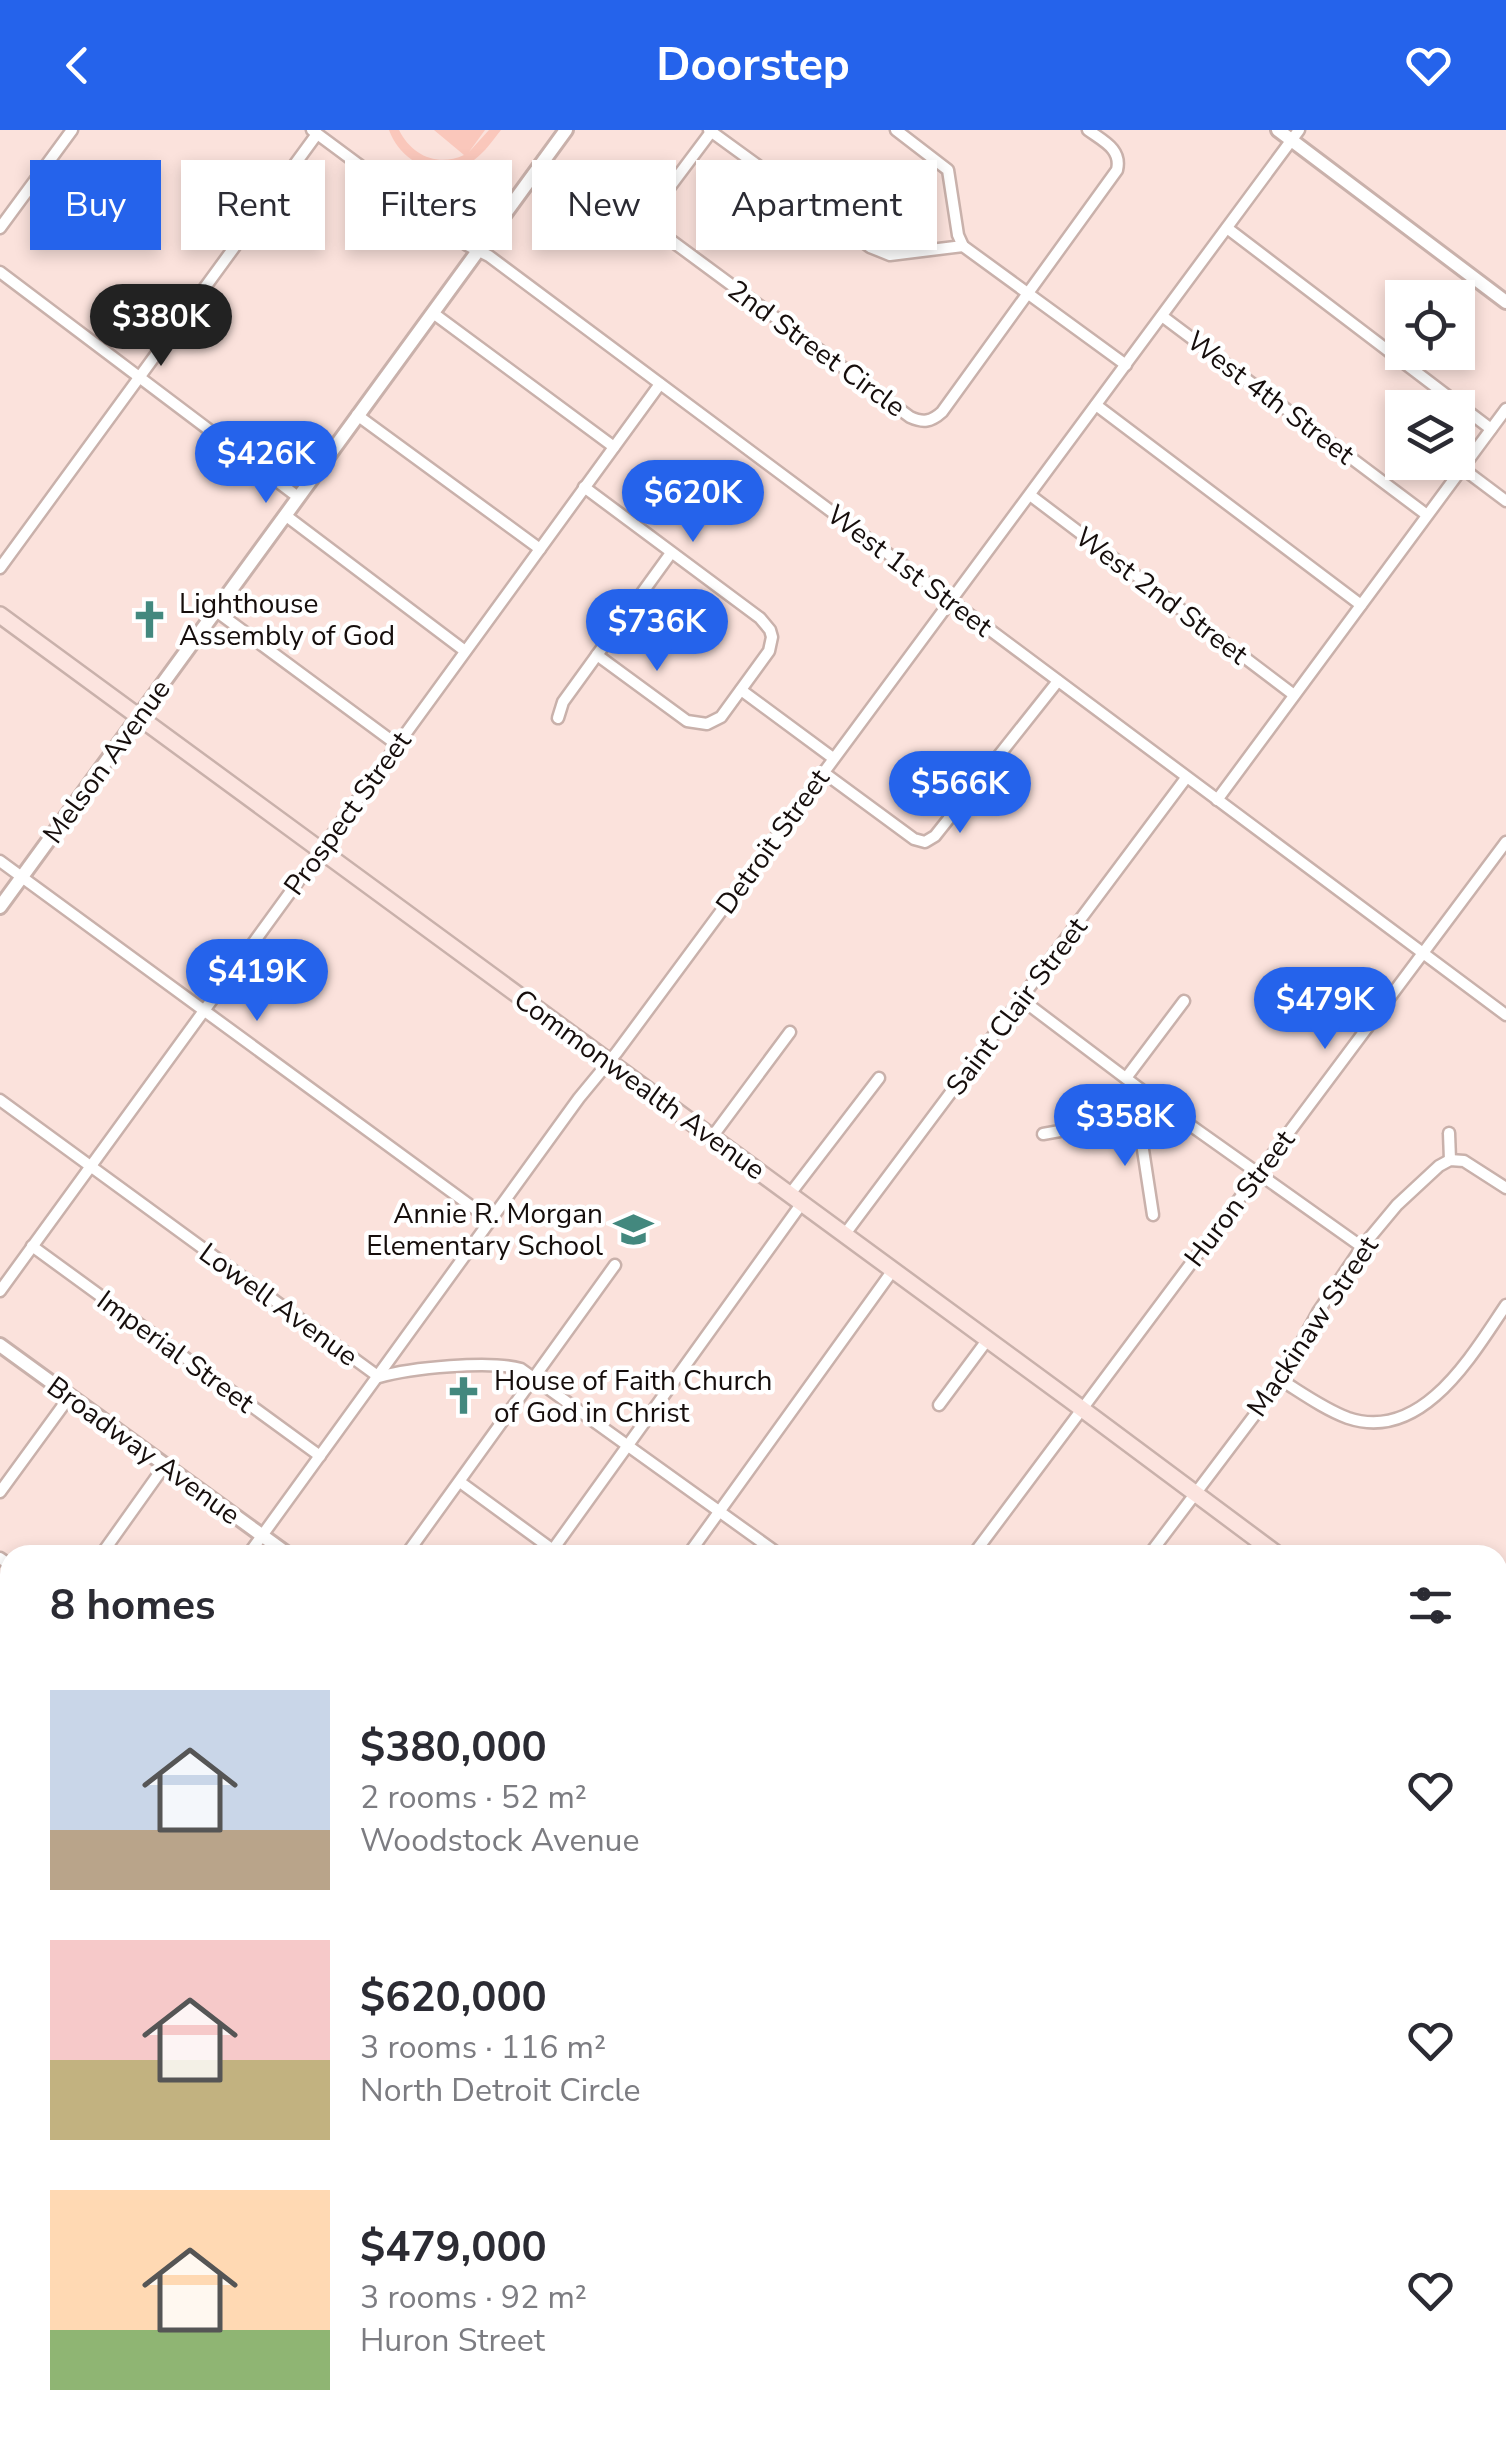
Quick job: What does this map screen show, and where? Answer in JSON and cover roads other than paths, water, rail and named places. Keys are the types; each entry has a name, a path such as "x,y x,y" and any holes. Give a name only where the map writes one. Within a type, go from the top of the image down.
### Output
{"main road":[{"name":"Commonwealth Avenue","path":"2,620 139,716 1264,1545"}],"street":[{"path":"0,228 72,130"},
{"name":"Melson Avenue","path":"0,907 566,130"},
{"path":"896,130 948,170 963,246 1126,365"},
{"path":"1027,294 1117,170 1118,157 1112,147 1088,130"},
{"path":"1278,130 1296,135 1506,302"},
{"path":"709,131 870,248 890,255 963,246"},
{"name":"2nd Street Circle","path":"709,131 654,208 652,219 657,230 910,417 930,421 942,412 1027,294"},
{"path":"0,568 314,132"},
{"name":"West 1st Street","path":"314,132 467,245 488,256 1506,1016"},
{"name":"Detroit Street","path":"255,1545 578,1098 1296,135"},
{"path":"1227,228 1491,429"},
{"path":"0,272 298,497"},
{"path":"433,313 614,447"},
{"name":"West 4th Street","path":"1162,316 1427,515"},
{"name":"Prospect Street","path":"0,1290 660,384"},
{"path":"1096,405 1361,605"},
{"path":"1475,451 1506,409"},
{"path":"357,415 540,549"},
{"path":"1475,477 1506,500"},
{"path":"1217,800 1453,480"},
{"path":"584,488 760,618 772,637 769,651 721,717 707,724 687,721 597,654"},
{"name":"West 2nd Street","path":"1030,495 1294,696"},
{"path":"285,516 465,651"},
{"path":"558,718 562,702 671,553"},
{"path":"216,611 396,744"},
{"path":"823,772 914,839 924,842 935,836 1058,681"},
{"path":"741,690 834,758"},
{"name":"Saint Clair Street","path":"845,1234 1186,778"},
{"name":"Huron Street","path":"980,1545 1506,842"},
{"path":"0,861 490,1220"},
{"path":"1021,1000 1362,1247"},
{"path":"1126,1078 1184,1002"},
{"path":"712,1137 790,1032"},
{"path":"556,1545 879,1078"},
{"path":"1152,1098 1138,1118 1152,1215"},
{"name":"Lowell Avenue","path":"0,1100 379,1377 396,1372 495,1364 521,1369 766,1545"},
{"path":"1043,1134 1138,1118"},
{"path":"1449,1134 1450,1160 1464,1162 1506,1188"},
{"name":"Mackinaw Street","path":"1156,1545 1280,1380 1306,1331 1362,1247 1397,1205 1450,1160"},
{"name":"Imperial Street","path":"32,1246 320,1456"},
{"path":"413,1545 615,1265"},
{"path":"695,1545 893,1270"},
{"path":"1280,1380 1327,1409 1359,1421 1407,1416 1449,1382 1506,1304"},
{"path":"939,1404 988,1340"},
{"name":"Broadway Avenue","path":"0,1345 275,1545"},
{"path":"0,1492 70,1396"},
{"path":"108,1545 165,1466"},
{"path":"460,1482 542,1545"}],"place":[{"name":"Lighthouse Assembly of God","path":"149,619"},
{"name":"Annie R. Morgan Elementary School","path":"633,1229"},
{"name":"House of Faith Church of God in Christ","path":"464,1396"}]}
